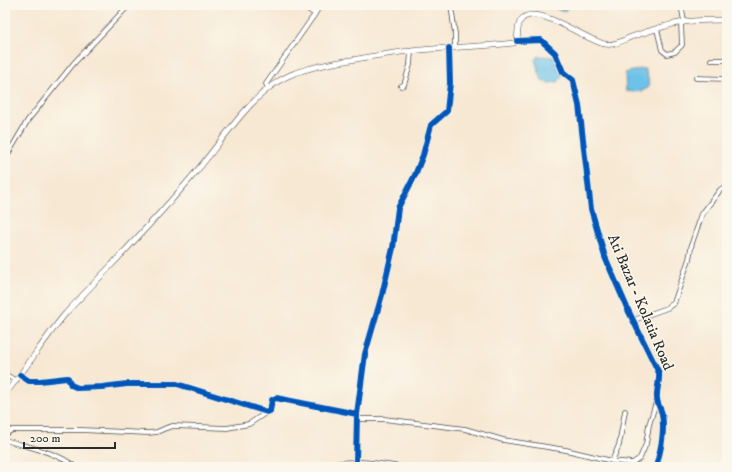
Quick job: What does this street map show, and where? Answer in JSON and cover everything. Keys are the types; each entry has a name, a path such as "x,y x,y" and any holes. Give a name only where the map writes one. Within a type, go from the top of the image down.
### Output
{"main road":[{"path":"5,394 16,381 55,325 157,217 242,115 268,88 289,75 326,64 411,51 514,43 517,41 518,26 521,20 529,15 542,16 598,43 606,45 615,44 682,22 727,20"}],"street":[{"path":"5,159 28,120 74,62 129,5"},
{"path":"302,5 315,14"},
{"path":"268,88 266,84 320,5"},
{"path":"451,5 455,34 455,48"},
{"path":"657,29 662,50 668,54 675,52 682,45 681,5"},
{"name":"Ati Bazar - Kolatia Road","path":"517,41 541,40 555,53 562,72 573,80 579,105 591,209 605,257 659,373 660,380 657,398 662,414 663,426 662,442 656,467"},
{"path":"356,462 357,414 365,354 382,295 393,248 398,208 416,175 431,125 447,111 450,83 449,48"},
{"path":"401,86 404,84 410,65 411,51"},
{"path":"712,60 727,60"},
{"path":"696,78 727,79"},
{"path":"634,320 667,308 674,303 702,214 720,190 727,185"},
{"path":"5,374 16,381"},
{"path":"20,375 29,380 40,381 68,378 71,384 78,388 127,384 150,385 171,383 266,412"},
{"path":"5,434 12,430 81,430 133,433 157,432 173,426 227,428 249,424 266,412 270,411 272,400 276,398 357,414"},
{"path":"357,419 384,420 465,429 503,440 566,450 612,461 633,463 640,458 646,444 649,425 657,398"},
{"path":"612,461 619,445 625,411"},
{"path":"5,440 22,444 58,457 75,467"},
{"path":"324,467 341,463 356,462 401,467"}],"water":[{"path":"555,5 567,5 565,12 554,8"},
{"path":"538,56 554,57 562,76 558,82 548,83 542,81 535,60"},
{"path":"645,69 649,87 641,91 626,91 625,73"}],"cycle path":[{"path":"517,41 541,40 555,53 563,72 573,80 579,105 591,209 605,257 628,310 659,373 657,398 662,414 663,434 656,467"},
{"path":"356,462 357,414 365,354 382,295 393,248 398,208 415,175 423,155 431,125 447,111 450,83 449,48"},
{"path":"20,375 29,381 68,378 71,385 78,388 127,384 177,384 267,412 270,411 272,400 276,398 357,414"}]}
